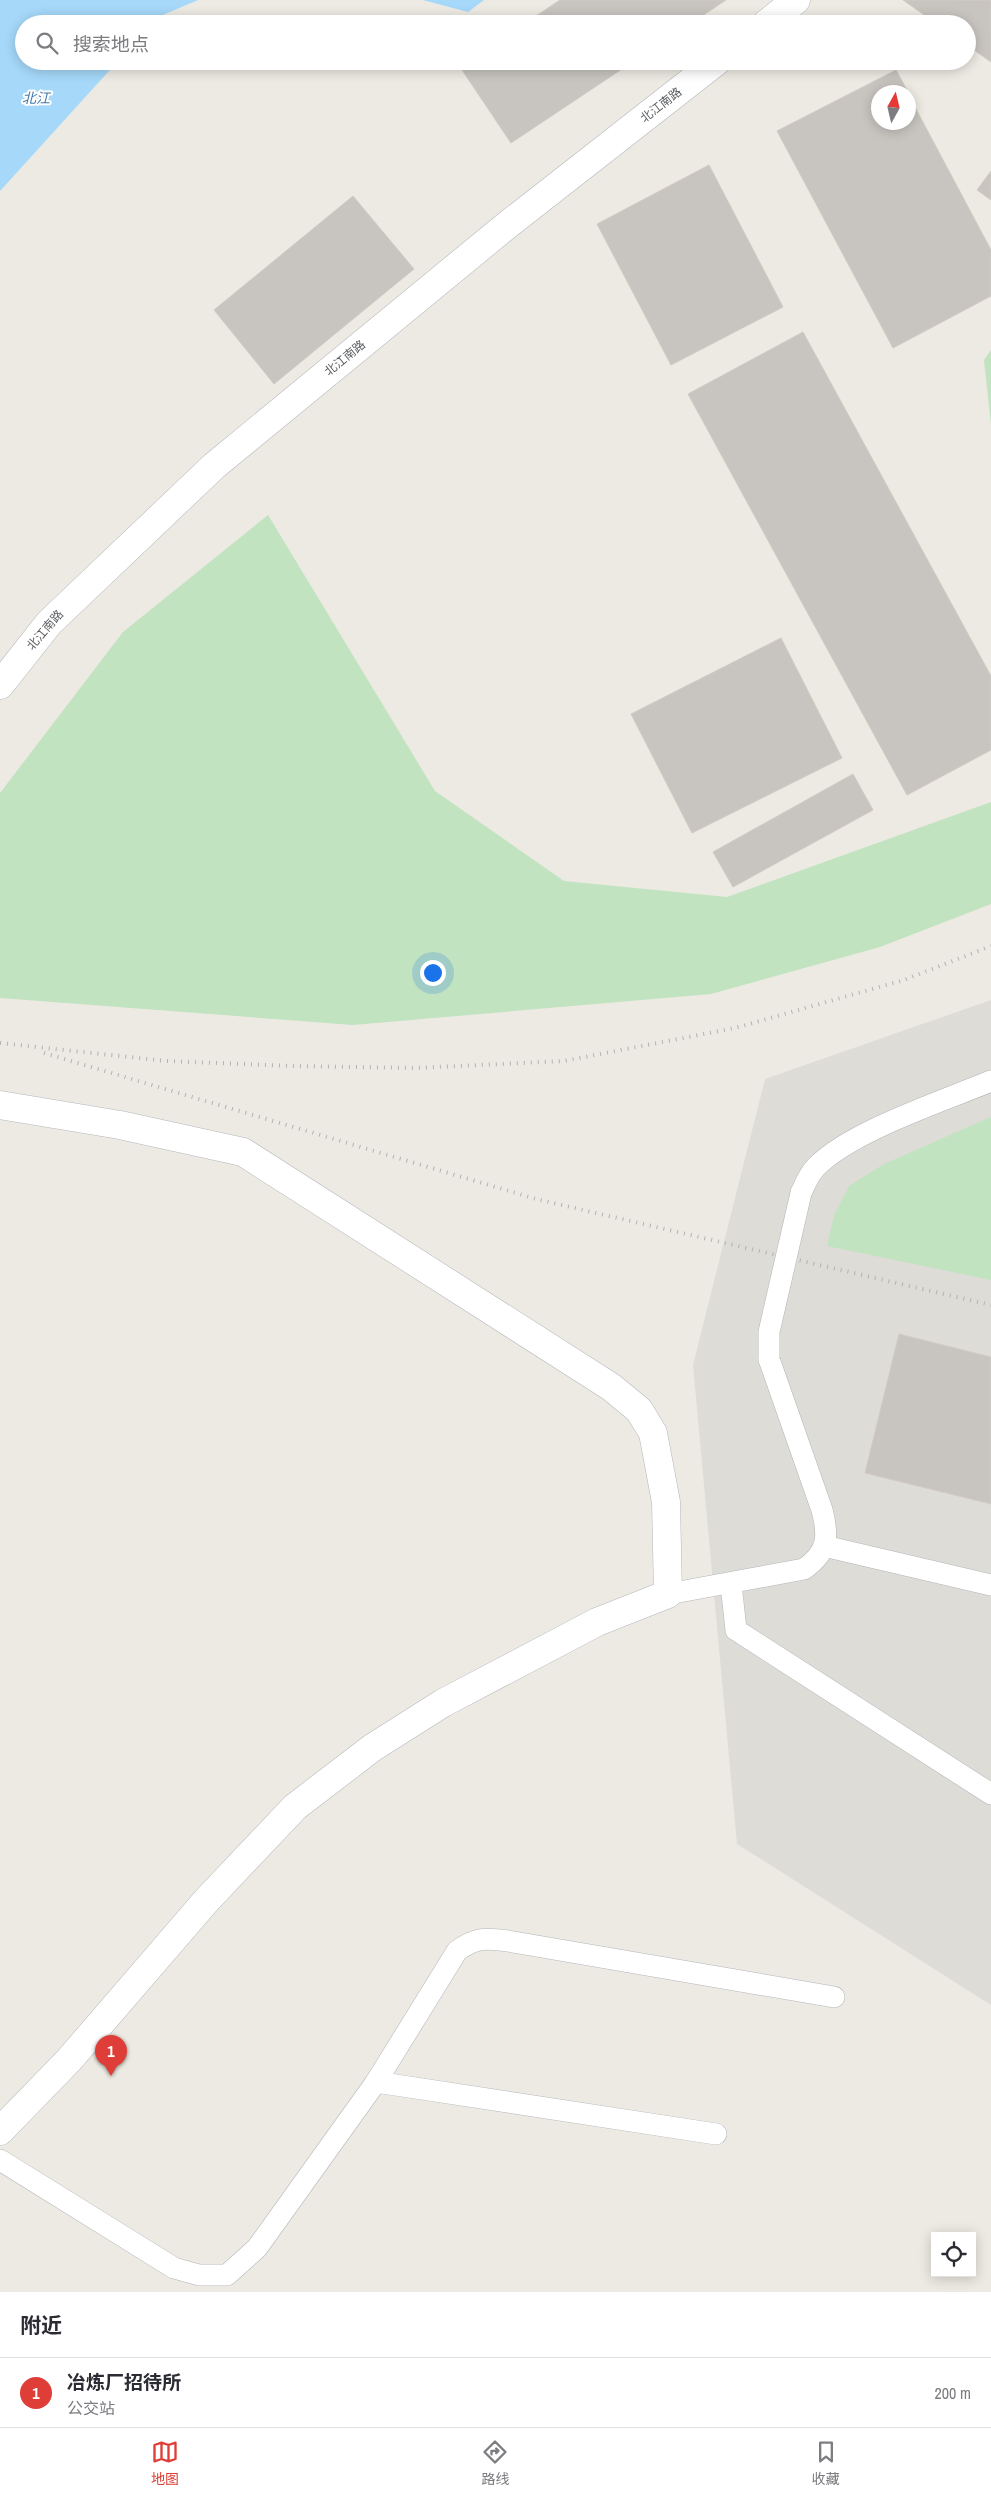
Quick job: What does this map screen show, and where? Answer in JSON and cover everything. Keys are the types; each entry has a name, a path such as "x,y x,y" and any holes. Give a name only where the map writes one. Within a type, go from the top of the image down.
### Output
{"street":[{"path":"777,15 796,0"},
{"name":"北江南路","path":"0,685 49,623 214,466 506,226 706,70"},
{"path":"0,1105 120,1125 243,1152 611,1387 639,1410 653,1433 666,1502 668,1594 597,1622 443,1703 372,1748 295,1807 206,1901 69,2060 0,2131"}],"lane":[{"path":"668,1594 731,1584 804,1569 818,1559 824,1546 826,1528 822,1510 769,1359 769,1332 801,1193 814,1169 827,1156 870,1132 991,1081"},
{"path":"824,1546 991,1585"},
{"path":"731,1584 736,1630 991,1794"},
{"path":"0,2160 174,2268 199,2274 227,2275 258,2248 376,2082 457,1951 471,1941 489,1938 834,1997"},
{"path":"376,2082 716,2134"}],"shaded area":[{"path":"991,1000 991,2005 737,1844 693,1365 765,1079"}],"green space":[{"path":"991,350 991,425 984,360"},
{"path":"268,515 435,791 564,881 727,897 991,802 991,904 880,947 711,994 353,1025 0,998 0,793 123,632"},
{"path":"991,1117 991,1280 827,1246 834,1215 849,1186 884,1164"}],"water":[{"name":"北江","path":"0,0 198,0 163,15 15,15 15,70 110,70 0,191"},
{"path":"423,0 484,0 468,12"}],"building":[{"path":"560,0 726,0 704,15 538,15"},
{"path":"903,0 991,0 991,62 976,51 976,15 924,15"},
{"path":"462,70 620,70 511,143"},
{"path":"896,70 904,85 871,85 871,130 916,130 916,109 991,250 991,296 893,348 777,131"},
{"path":"709,165 783,307 671,365 597,224"},
{"path":"991,171 991,200 977,190"},
{"path":"353,196 414,269 274,384 214,310"},
{"path":"803,332 991,676 991,750 907,795 688,394"},
{"path":"781,638 842,758 692,833 631,714"},
{"path":"853,774 873,810 733,887 713,852"},
{"path":"899,1334 991,1357 991,1504 865,1473"}],"railway":[{"path":"0,1043 166,1061 293,1066 415,1068 564,1061 735,1028 904,980 991,946"},
{"path":"44,1053 536,1199 991,1305"}],"place":[{"name":"冶炼厂招待所","path":"111,2076"}]}
